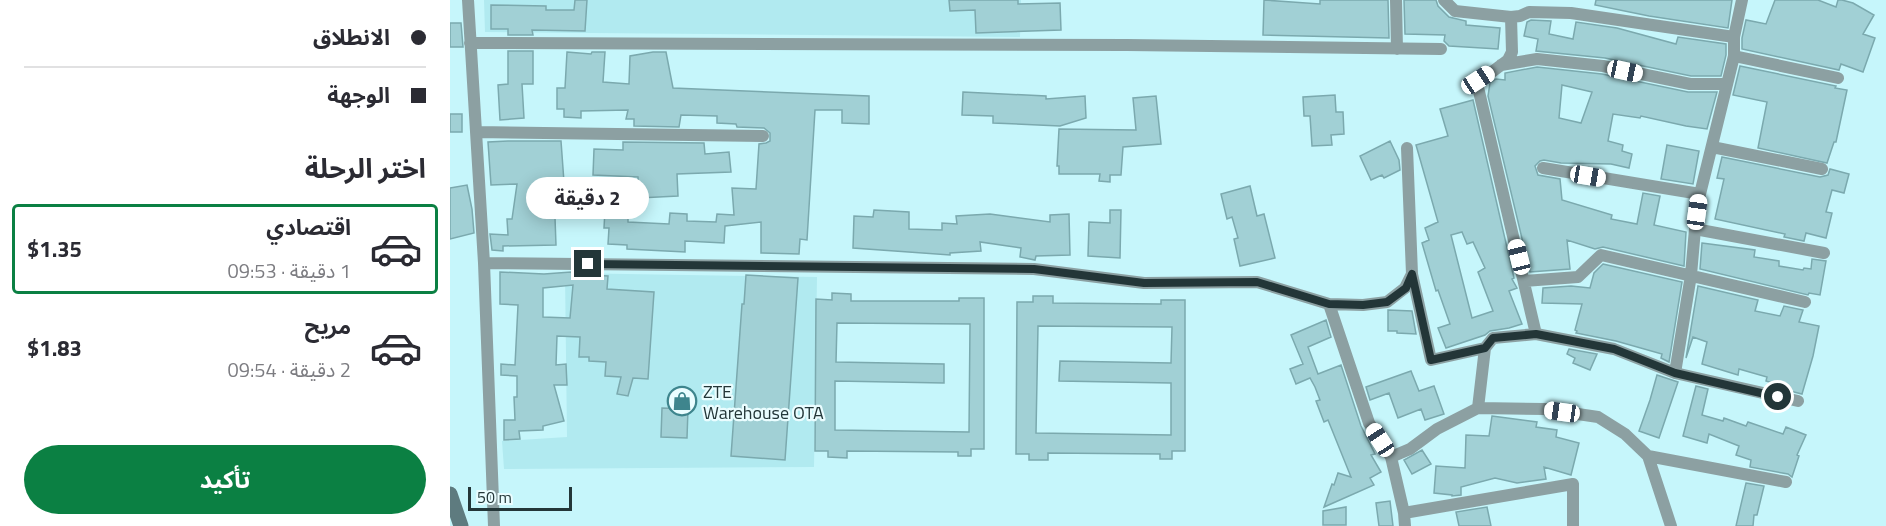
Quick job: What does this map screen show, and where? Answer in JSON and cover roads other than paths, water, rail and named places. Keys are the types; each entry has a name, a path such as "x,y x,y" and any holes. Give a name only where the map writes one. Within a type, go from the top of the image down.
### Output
{"main road":[{"path":"450,494 461,526"}],"street":[{"path":"468,0 484,263 494,526"},
{"path":"1396,0 1397,49"},
{"path":"1444,0 1455,10 1511,17 1529,12 1571,13 1734,37"},
{"path":"1675,373 1691,275 1700,194 1734,56 1734,37 1742,0"},
{"path":"1511,17 1512,52 1508,60 1477,83 1536,334"},
{"path":"470,43 1127,45 1441,49"},
{"path":"1734,56 1838,78"},
{"path":"1500,65 1537,59 1603,66 1690,84 1726,84"},
{"path":"476,132 763,136"},
{"path":"1712,147 1822,169"},
{"path":"1407,148 1412,274 1431,360 1485,348"},
{"path":"1544,168 1700,194"},
{"path":"1695,229 1824,253"},
{"path":"1524,281 1578,277 1601,255 1805,303"},
{"path":"484,263 1034,269 1144,283 1257,282 1329,304 1363,305 1387,302 1406,288 1412,274"},
{"path":"1329,304 1369,423 1391,457 1405,526"},
{"path":"1478,408 1485,348 1493,338 1536,334 1614,349 1675,373 1798,401"},
{"path":"1391,457 1410,449 1437,429 1478,408 1544,409 1598,417 1625,434 1648,456 1671,526"},
{"path":"1648,456 1786,482"},
{"path":"1404,513 1573,484 1573,526"}],"place":[{"name":"ZTE Warehouse OTA","path":"682,401"}]}
